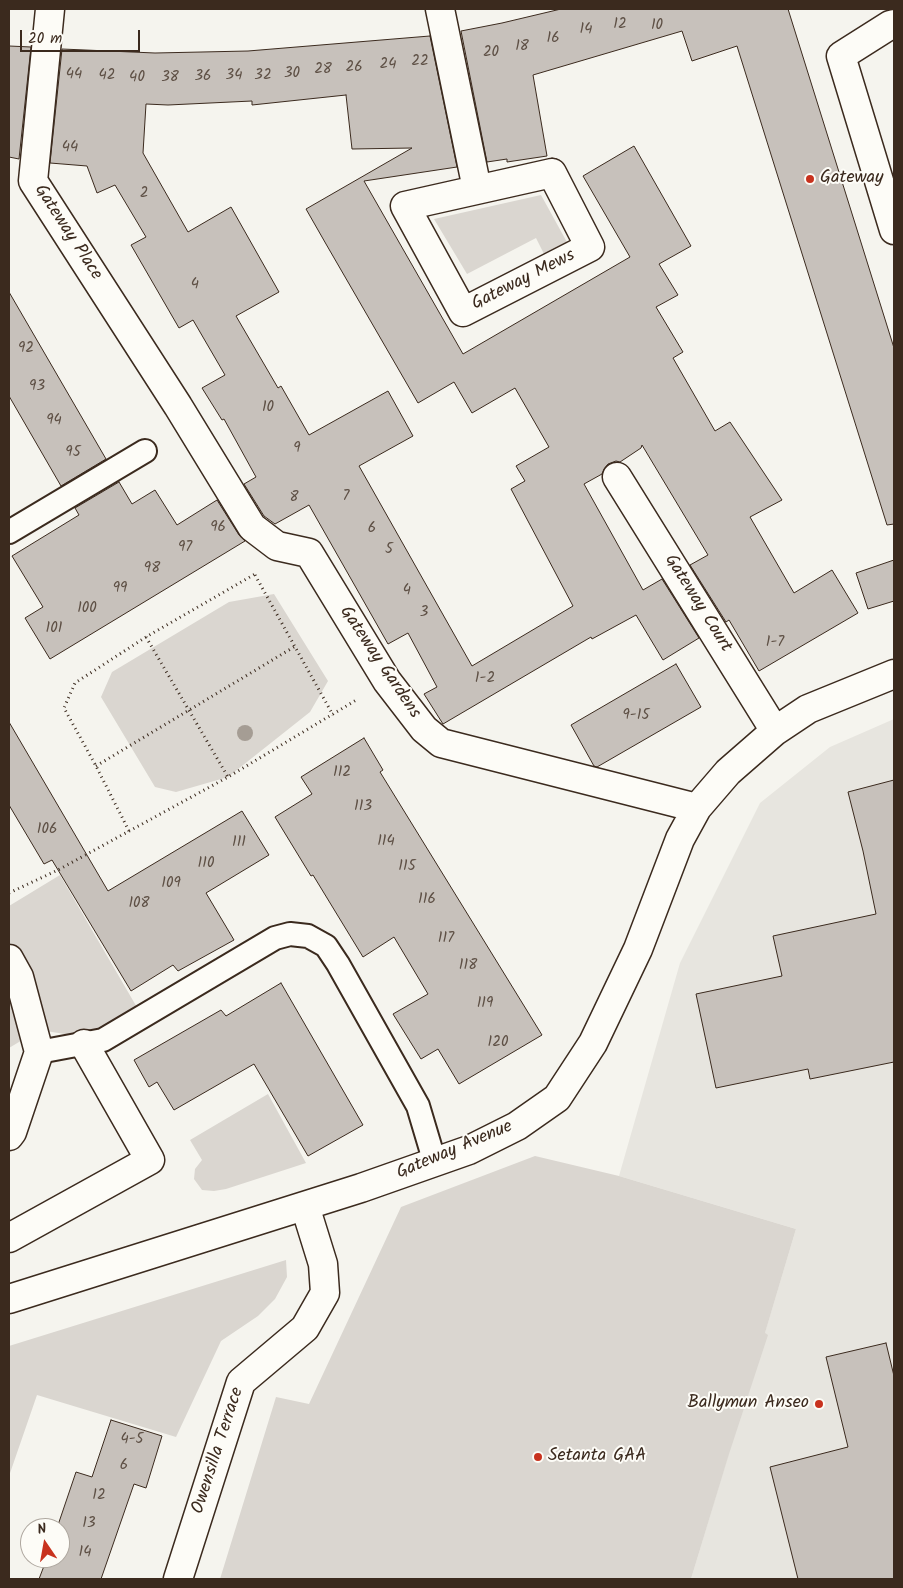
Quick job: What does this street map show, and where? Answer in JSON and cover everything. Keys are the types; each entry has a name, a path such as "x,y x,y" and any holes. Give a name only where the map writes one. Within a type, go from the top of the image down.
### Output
{"street":[{"name":"Gateway Place","path":"50,9 33,181 178,406"},
{"path":"440,9 477,189"},
{"path":"894,24 841,56 894,230"},
{"name":"Gateway Mews","path":"552,172 590,247 463,312 404,206 477,189 552,172"},
{"name":"Gateway Gardens","path":"178,406 252,527 277,546 309,553 387,681 424,729 441,743 697,808"},
{"name":"Gateway Court","path":"618,477 776,731"},
{"name":"Gateway Avenue","path":"9,1299 435,1163 469,1150 517,1126 556,1098 593,1043 638,949 680,840 697,808 728,772 776,731 808,709 894,674"},
{"path":"9,959 19,977 40,1052 9,1136"},
{"path":"9,1238 150,1160 84,1044"},
{"name":"Owensilla Terrace","path":"178,1579 241,1382 305,1328 325,1293 324,1264 305,1206"}],"lane":[{"path":"9,532 145,452"},
{"path":"40,1052 103,1040 275,938 290,934 308,936 326,946 338,964 409,1089 418,1106 435,1163"}],"path":[{"path":"129,831 64,708 75,683 146,637 255,574 277,546"},
{"path":"255,574 333,715"},
{"path":"146,637 228,777"},
{"path":"96,766 294,647"},
{"path":"9,893 58,870 228,777 387,681"}],"shaded area":[{"path":"541,195 568,244 545,256 536,238 467,274 434,219"},
{"path":"274,594 328,681 310,712 228,777 176,792 155,787 101,697 112,672 229,602"},
{"path":"894,719 894,1579 691,1579 796,1229 619,1176 680,963 760,803 830,747"},
{"path":"60,875 142,1016 103,1040 33,1029 34,1033 9,1048 9,906"},
{"path":"268,1094 306,1163 226,1189 202,1190 194,1179 195,1169 202,1160 190,1140"},
{"name":"Setanta GAA","path":"535,1156 619,1176 796,1229 765,1333 768,1335 691,1579 220,1579 276,1397 309,1404 401,1207"},
{"path":"286,1260 287,1277 275,1299 258,1316 221,1341 176,1437 37,1395 9,1476 9,1346"}],"building":[{"name":"Gateway","path":"561,9 788,9 894,348 894,524 887,525 737,46 692,61 682,31 533,75 547,156 507,162 507,159 487,162 461,31"},
{"path":"430,36 457,167 364,181 463,354 630,257 583,176 634,146 691,246 659,264 678,295 656,307 683,352 673,358 715,431 730,422 782,500 750,517 794,593 832,570 858,613 759,671 729,620 726,622 690,565 708,555 642,445 641,448 620,462 616,461 608,464 602,474 584,484 643,590 662,579 699,638 663,660 636,615 592,639 591,637 443,724 424,694 437,687 408,633 388,644 309,505 275,524 264,516 244,484 256,477 224,419 222,420 202,388 225,375 193,320 179,328 131,245 146,237 115,185 97,193 87,166 50,163 62,49 155,53 248,51","holes":["346,95 352,149 412,148 306,209 418,403 454,382 472,413 515,388 549,447 516,466 525,481 511,489 573,606 472,666 359,466 413,436 388,391 309,435 281,386 278,388 236,316 279,292 231,207 188,232 143,153 146,104 168,105 252,101 252,105"]},
{"path":"9,46 31,47 19,159 9,157"},
{"path":"9,292 106,459 61,486 9,396"},
{"path":"119,482 132,504 155,490 177,525 217,500 239,535 245,541 50,659 25,618 43,607 12,556 79,515 75,508"},
{"path":"894,560 894,601 868,609 856,573"},
{"path":"676,664 701,707 597,767 594,766 571,725"},
{"path":"9,722 108,891 242,811 269,855 206,893 234,940 178,971 173,965 131,991 52,860 44,864 9,805"},
{"path":"364,738 383,770 380,772 542,1035 459,1084 438,1049 421,1059 393,1014 428,994 394,937 363,957 275,817 312,794 301,777"},
{"path":"894,780 894,1062 810,1079 808,1069 716,1088 696,994 782,976 773,936 876,914 848,792"},
{"path":"281,983 363,1125 308,1156 254,1064 174,1110 157,1082 149,1087 134,1060 221,1010 226,1016"},
{"path":"886,1343 894,1376 894,1579 798,1579 770,1467 848,1447 826,1357"},
{"path":"111,1420 162,1436 146,1488 134,1484 101,1579 39,1579 43,1568 70,1568 70,1518 60,1518 76,1472 92,1477"}],"place":[{"name":"Gateway","path":"810,179"},
{"name":"Ballymun Anseo","path":"819,1404"},
{"name":"Setanta GAA","path":"538,1457"}]}
